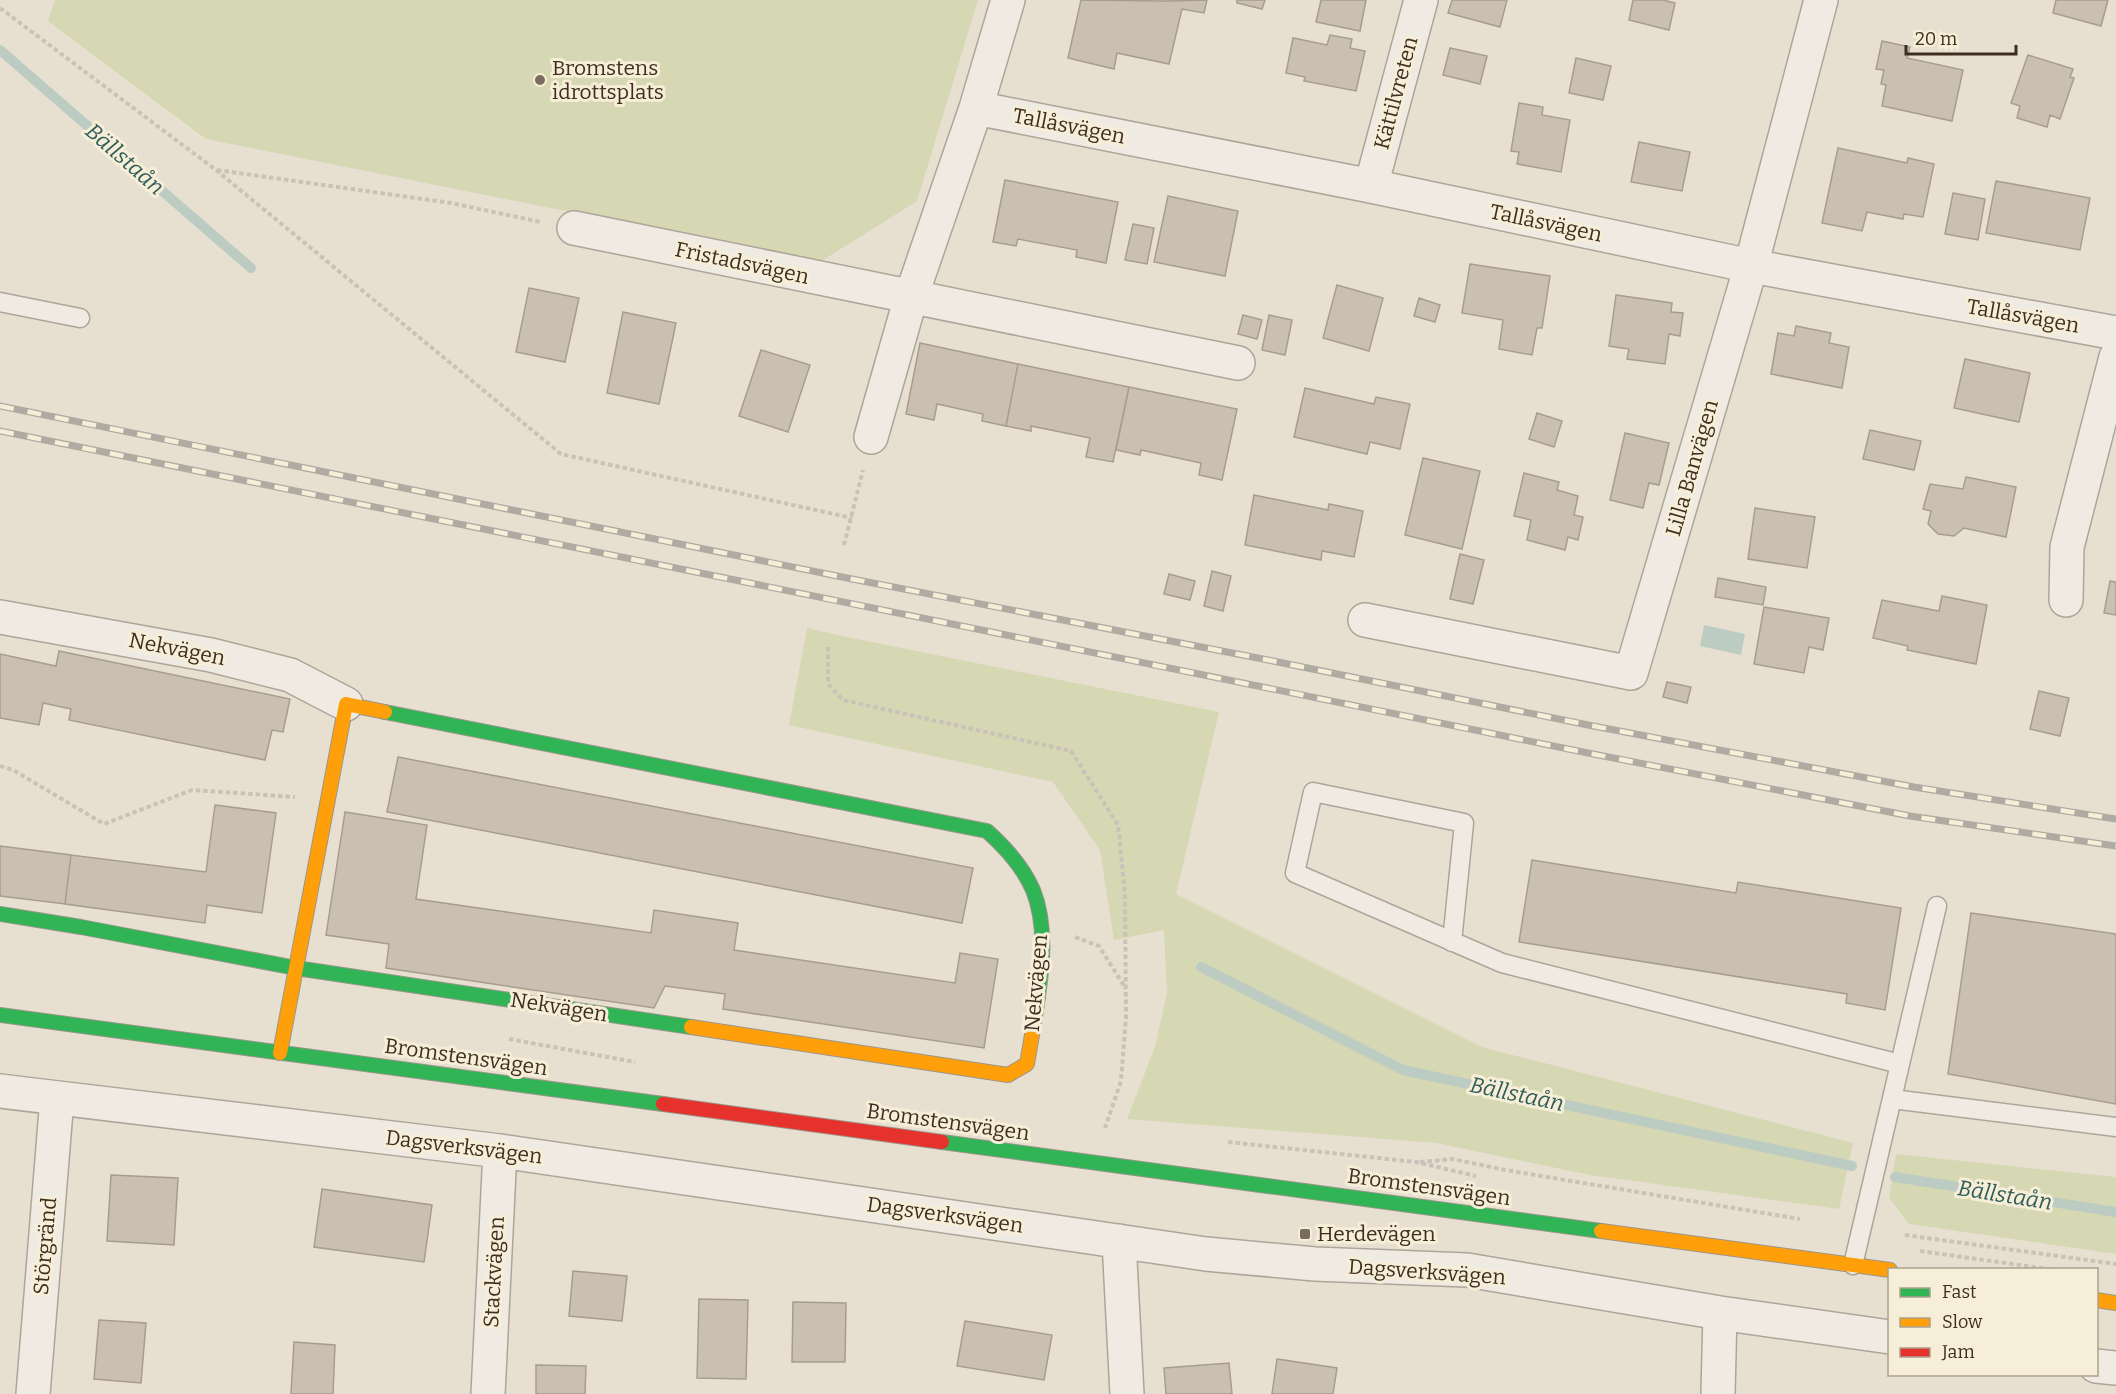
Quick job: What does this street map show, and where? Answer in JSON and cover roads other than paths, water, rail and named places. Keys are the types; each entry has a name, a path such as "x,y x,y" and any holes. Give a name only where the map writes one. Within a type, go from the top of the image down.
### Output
{"street":[{"path":"871,437 911,297 976,108 1008,0"},
{"name":"Kättilvreten","path":"1371,186 1421,0"},
{"name":"Lilla Banvägen","path":"1365,620 1631,673 1751,266 1821,0"},
{"name":"Tallåsvägen","path":"976,108 1371,186 1751,266 2116,333"},
{"name":"Fristadsvägen","path":"574,228 1238,363"},
{"path":"2066,600 2067,547 2116,357"},
{"name":"Nekvägen","path":"0,617 211,655 290,675 346,704 987,831 1007,849 1033,889 1041,923 1038,1006 1027,1064 1008,1075 296,968 0,914"},
{"path":"280,1053 346,704"},
{"name":"Bromstensvägen","path":"0,1015 1888,1270"},
{"name":"Dagsverksvägen","path":"0,1091 500,1151 1206,1254 1315,1264 1467,1270 1720,1313 1888,1337"},
{"name":"Störgränd","path":"33,1394 57,1098"},
{"name":"Stackvägen","path":"488,1394 500,1151"},
{"path":"1119,1241 1127,1394"},
{"path":"2098,1300 2116,1303"},
{"path":"1718,1394 1720,1313"},
{"path":"2098,1366 2116,1368"}],"lane":[{"path":"0,302 80,318"},
{"path":"1452,942 1464,823 1313,792 1295,873 1452,942 1502,963 1900,1064"},
{"path":"1853,1265 1937,906"},
{"path":"1892,1099 2116,1126"}],"waterway":[{"name":"Bällstaån","path":"0,50 251,268"},
{"name":"Bällstaån","path":"1201,967 1403,1070 1852,1166"},
{"name":"Bällstaån","path":"1895,1177 2116,1212"}],"railway":[{"path":"0,406 847,578 1588,725 1914,787 2116,819"},
{"path":"0,431 1583,752 1910,816 2116,846"}],"place":[{"name":"Bromstens idrottsplats","path":"540,80"},
{"name":"Herdevägen","path":"1305,1234"}]}
